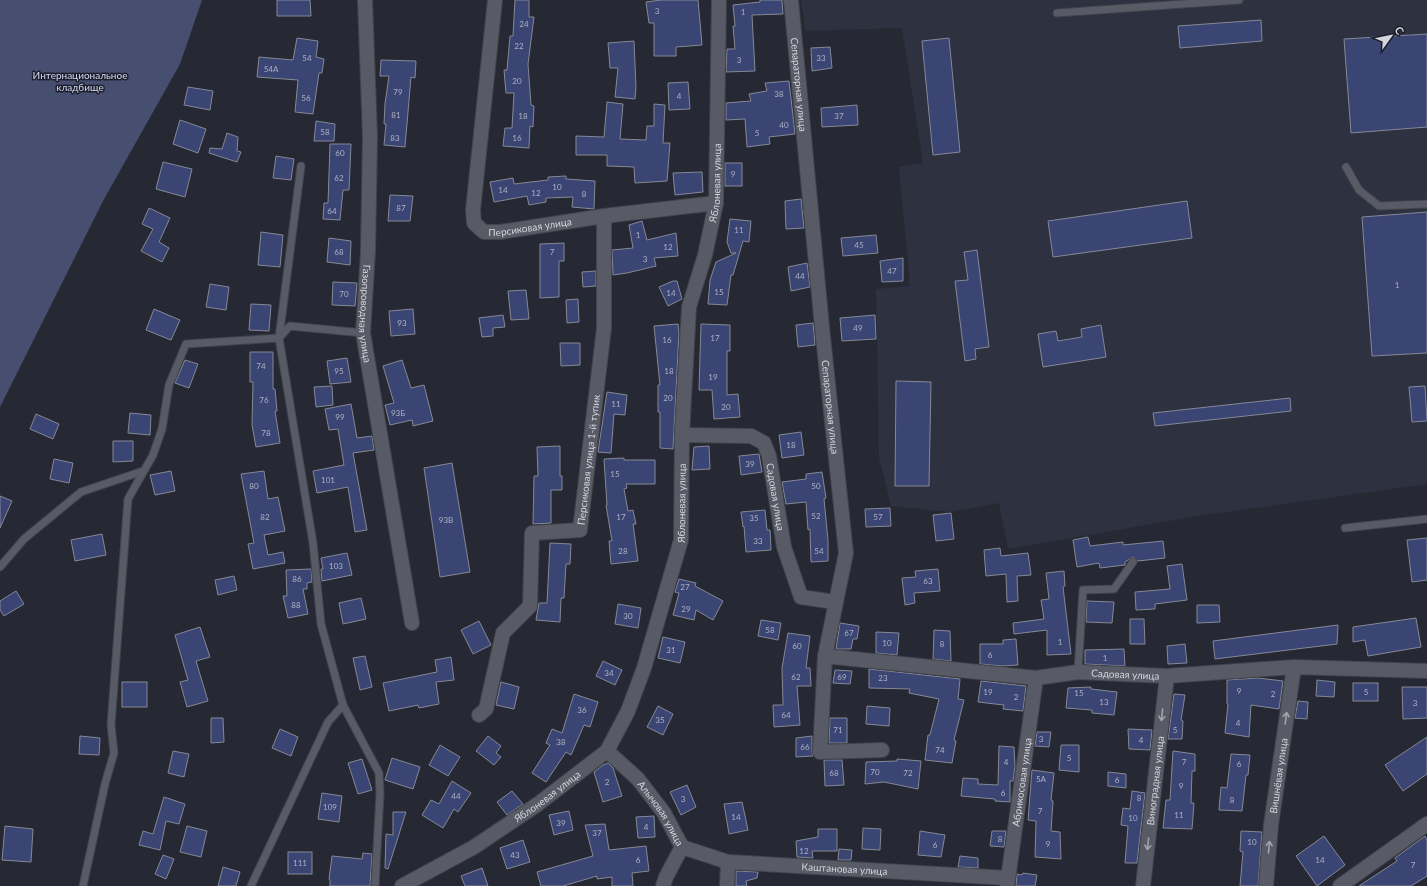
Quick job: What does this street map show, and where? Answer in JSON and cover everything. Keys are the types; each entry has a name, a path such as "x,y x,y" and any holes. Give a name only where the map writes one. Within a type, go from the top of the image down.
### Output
{"street":[{"name":"Газопроводная улица","path":"366,0 370,137 368,251 363,333 412,623"},
{"name":"Персиковая улица","path":"495,0 473,210 474,223 484,232 500,232 604,216 716,203"},
{"name":"Яблоневая улица","path":"402,886 474,847 538,804 606,751 628,711 644,668 681,540 682,435 689,307 705,255 716,203 719,0"},
{"name":"Сепараторная улица","path":"791,0 822,327 846,553 825,656 820,752 882,750"},
{"name":"Персиковая улица 1-й тупик","path":"479,715 486,709 502,633 530,606 532,532 580,530 604,328 604,216"},
{"name":"Садовая улица","path":"682,435 751,436 764,443 770,456 784,547 801,597 835,602"},
{"name":"Садовая улица","path":"825,656 1036,678 1078,672 1167,676 1294,666 1427,670"},
{"name":"Вишнёвая улица","path":"1266,886 1271,825 1294,666"},
{"name":"Виноградная улица","path":"1143,886 1167,676"},
{"name":"Абрикосовая улица","path":"1008,882 1036,678"},
{"name":"Алычовая улица","path":"606,751 638,779 664,813 682,847 666,877 664,886"},
{"path":"1340,886 1427,824"},
{"name":"Каштановая улица","path":"682,847 728,862 1008,882"},
{"path":"726,886 728,862"}],"lane":[{"path":"1057,12 1239,0"},
{"path":"301,166 279,338 313,543 321,624 343,705 379,773 380,794 375,886"},
{"path":"1346,167 1359,190 1378,206 1427,204"},
{"path":"83,886 105,784 114,753 112,717 128,499 153,456 162,429 169,384 186,344 279,338 290,326 363,333"},
{"path":"0,567 24,539 81,492 143,471"},
{"path":"1345,528 1427,519"},
{"path":"1078,672 1083,590 1114,589 1133,562"},
{"path":"251,886 328,722 343,705"}],"shaded area":[{"path":"801,0 1427,0 1427,484 1198,516 1008,549 999,503 950,512 891,506 879,457 876,289 910,286 899,167 923,163 902,28 805,31"}],"green space":[{"name":"Интернациональное кладбище","path":"0,0 202,0 180,64 103,201 0,407"}],"building":[{"path":"277,0 310,0 311,16 277,16"},
{"path":"515,0 529,0 529,17 534,17 528,64 531,105 534,106 533,127 530,126 529,148 503,146 505,128 512,128 514,93 506,93 504,70 507,70 510,36 513,36"},
{"path":"661,0 698,0 702,45 676,47 676,56 654,56 654,23 649,23 646,2"},
{"path":"760,0 782,0 783,14 752,15 755,71 726,72 727,49 735,49 733,5 760,2"},
{"path":"1261,20 1262,41 1180,48 1178,26"},
{"path":"1427,34 1427,127 1351,133 1344,39"},
{"path":"297,38 318,41 316,57 324,59 322,73 319,73 313,114 295,112 298,80 257,77 259,57 293,60"},
{"path":"949,38 960,152 933,155 922,41"},
{"path":"634,41 636,87 635,99 615,97 618,68 610,68 608,43"},
{"path":"830,47 832,68 812,71 811,48"},
{"path":"381,60 416,61 415,78 411,77 405,147 384,145 386,124 384,124 385,104 389,76 380,76"},
{"path":"789,81 795,134 769,137 770,144 747,147 745,119 726,120 726,103 751,101 749,94 767,91 765,83"},
{"path":"688,82 690,109 669,110 668,83"},
{"path":"188,87 213,91 210,110 184,105"},
{"path":"607,102 623,104 620,139 646,140 647,126 654,126 654,104 665,105 663,143 670,143 667,181 635,183 634,167 607,166 607,155 576,155 576,136 604,137"},
{"path":"857,105 858,125 822,127 821,108"},
{"path":"180,120 206,129 198,153 173,144"},
{"path":"316,121 335,124 334,141 314,141"},
{"path":"227,133 238,137 237,151 241,152 237,162 209,153 210,148 222,149"},
{"path":"330,144 351,144 349,190 343,190 340,220 323,219 324,203 328,203"},
{"path":"276,156 294,159 291,180 273,178"},
{"path":"163,162 192,169 185,197 156,189"},
{"path":"725,163 742,163 742,186 725,186"},
{"path":"702,172 703,192 675,195 673,173"},
{"path":"566,176 566,179 595,181 594,209 572,207 573,197 546,198 546,202 529,205 527,196 494,202 490,182 513,178 514,184 548,180 548,177"},
{"path":"390,195 413,196 410,221 388,221"},
{"path":"801,199 804,228 786,229 785,201"},
{"path":"1187,201 1192,238 1053,257 1048,221"},
{"path":"149,208 170,218 159,242 169,248 162,262 141,251 153,229 142,224"},
{"path":"1427,212 1427,353 1372,356 1362,217"},
{"path":"730,219 751,221 749,242 743,241 733,275 731,275 727,305 708,304 710,280 716,262 736,253 731,253 727,242"},
{"path":"642,221 647,240 676,233 678,256 654,258 656,266 613,275 612,250 633,248 629,225"},
{"path":"261,232 283,235 280,267 258,265"},
{"path":"876,235 878,253 843,256 841,238"},
{"path":"329,238 351,241 350,265 327,262"},
{"path":"564,243 564,261 559,261 559,297 540,298 540,244"},
{"path":"977,250 989,347 975,349 976,359 965,361 955,281 968,280 964,252"},
{"path":"903,258 903,281 882,282 880,261"},
{"path":"807,263 810,287 791,291 788,267"},
{"path":"596,271 596,286 583,287 582,272"},
{"path":"673,281 677,281 682,299 668,306 659,287"},
{"path":"333,282 357,283 355,306 332,305"},
{"path":"210,284 229,287 226,310 206,307"},
{"path":"526,290 529,319 511,320 508,291"},
{"path":"578,299 579,322 567,323 566,300"},
{"path":"251,304 271,305 269,331 249,330"},
{"path":"154,309 180,320 171,340 146,330"},
{"path":"413,309 415,334 391,336 389,311"},
{"path":"503,315 505,327 493,328 493,336 482,337 479,318"},
{"path":"875,315 876,339 842,341 840,318"},
{"path":"813,323 815,345 798,347 796,325"},
{"path":"678,324 679,333 673,449 660,448 658,385 660,385 654,326"},
{"path":"701,324 730,325 730,351 727,351 727,395 738,394 740,417 714,419 712,390 699,390"},
{"path":"1101,325 1106,357 1043,367 1038,334 1056,331 1058,341 1082,337 1081,329"},
{"path":"560,343 580,343 580,365 561,366"},
{"path":"250,352 273,352 273,389 275,389 277,411 275,411 280,443 256,447 252,425 253,382 250,382"},
{"path":"347,358 351,382 330,384 327,361"},
{"path":"185,360 198,364 189,388 175,383"},
{"path":"402,360 411,388 424,385 433,421 413,426 412,420 390,425 385,405 394,403 383,366"},
{"path":"896,381 931,382 929,486 895,486"},
{"path":"332,386 333,405 316,407 314,387"},
{"path":"1425,386 1427,421 1412,422 1409,387"},
{"path":"607,392 627,395 625,415 614,414 611,453 598,452"},
{"path":"1290,398 1291,411 1155,426 1153,413"},
{"path":"351,404 357,438 372,436 374,450 353,453 367,530 355,532 348,487 317,493 313,471 344,465 338,429 329,430 325,409"},
{"path":"130,413 151,415 150,435 128,433"},
{"path":"36,414 59,424 53,439 30,429"},
{"path":"801,432 804,455 782,458 779,435"},
{"path":"113,441 133,441 133,461 113,462"},
{"path":"560,446 560,476 562,476 562,490 551,490 551,523 533,524 534,476 538,476 537,447"},
{"path":"709,446 710,469 692,470 694,447"},
{"path":"759,454 762,472 741,475 739,456"},
{"path":"624,458 624,460 655,460 655,484 626,484 627,488 624,489 628,511 633,510 636,524 633,524 638,561 611,564 609,541 612,541 606,505 604,459"},
{"path":"54,459 73,463 69,483 50,479"},
{"path":"452,463 470,572 440,577 424,468"},
{"path":"171,471 175,491 155,495 150,475"},
{"path":"264,471 268,499 278,497 285,531 264,535 268,555 283,552 285,563 253,569 248,544 254,543 241,474"},
{"path":"822,472 826,498 824,499 828,540 828,561 811,562 810,529 808,530 806,502 786,504 782,482 806,479 806,474"},
{"path":"0,496 12,501 0,528"},
{"path":"890,508 891,526 866,527 865,509"},
{"path":"765,510 767,530 770,530 771,550 746,552 744,526 743,527 741,512"},
{"path":"951,513 954,539 936,541 933,515"},
{"path":"102,534 106,555 75,561 71,540"},
{"path":"1088,537 1090,546 1123,542 1123,545 1163,541 1165,558 1138,561 1133,557 1125,562 1125,565 1100,568 1099,563 1077,567 1073,540"},
{"path":"1427,538 1427,580 1412,582 1407,540"},
{"path":"550,543 571,544 570,564 566,564 564,598 561,598 560,622 536,620 539,603 547,603"},
{"path":"1000,548 1001,556 1028,553 1031,575 1017,576 1018,601 1007,602 1006,574 986,576 984,550"},
{"path":"347,553 352,575 322,581 321,569 323,569 321,558"},
{"path":"1182,564 1187,600 1155,604 1155,609 1136,610 1135,592 1170,589 1167,566"},
{"path":"311,569 312,582 307,583 307,589 303,589 308,614 288,618 283,596 287,596 286,570"},
{"path":"938,569 940,591 914,593 915,603 905,605 902,578 916,577 915,571"},
{"path":"1064,571 1065,586 1063,587 1071,654 1047,655 1047,630 1014,634 1013,623 1044,619 1041,600 1049,599 1046,573"},
{"path":"234,576 237,590 218,595 215,580"},
{"path":"679,579 696,583 695,586 723,601 713,620 696,610 694,620 673,615 679,593 675,592"},
{"path":"16,591 24,604 4,616 0,610 0,601"},
{"path":"361,598 366,619 343,624 339,603"},
{"path":"1087,601 1114,602 1112,623 1086,622"},
{"path":"618,604 641,608 638,628 615,624"},
{"path":"1197,605 1219,605 1220,622 1197,623"},
{"path":"1416,618 1421,647 1368,656 1365,640 1353,642 1353,627"},
{"path":"1130,619 1144,619 1145,644 1130,644"},
{"path":"761,620 781,623 778,640 758,636"},
{"path":"479,621 491,645 473,654 461,630"},
{"path":"840,623 859,626 857,639 853,639 851,649 836,649"},
{"path":"1338,625 1337,644 1215,659 1213,641"},
{"path":"200,627 210,657 196,661 208,701 187,707 180,682 188,680 175,635"},
{"path":"934,630 950,631 951,661 933,659"},
{"path":"876,632 899,633 897,655 876,653"},
{"path":"788,633 810,636 806,668 810,668 811,686 797,686 800,725 774,727 773,705 783,705 782,668"},
{"path":"663,637 685,642 680,663 658,658"},
{"path":"1016,639 1018,665 1003,666 980,664 980,644 1003,644 1003,640"},
{"path":"1185,644 1187,663 1168,664 1167,646"},
{"path":"1124,649 1125,666 1085,664 1085,650"},
{"path":"365,656 372,687 360,690 353,658"},
{"path":"451,657 454,680 436,682 439,704 419,708 418,705 389,711 383,683 437,672 435,660"},
{"path":"603,661 622,670 615,685 596,676"},
{"path":"869,669 960,679 958,699 964,700 954,740 956,741 952,763 925,760 928,735 930,735 939,699 909,693 910,689 869,688"},
{"path":"835,670 852,671 850,684 833,683"},
{"path":"1258,678 1283,681 1279,709 1251,705 1249,737 1225,733 1228,704 1227,680"},
{"path":"1317,680 1335,682 1334,697 1316,696"},
{"path":"981,681 1026,686 1023,711 1003,709 1004,705 978,702"},
{"path":"122,682 147,682 147,707 122,707"},
{"path":"501,682 519,687 514,709 496,705"},
{"path":"1353,683 1378,683 1378,701 1353,701"},
{"path":"1091,687 1091,689 1117,692 1114,715 1092,713 1092,710 1066,708 1068,688"},
{"path":"1402,687 1427,687 1427,718 1403,719"},
{"path":"574,694 598,702 590,727 584,725 571,755 566,752 546,782 532,773 550,745 546,743 552,729 562,733"},
{"path":"1174,694 1185,695 1181,720 1183,721 1182,739 1168,739"},
{"path":"1298,701 1308,702 1307,719 1295,718"},
{"path":"658,706 673,714 663,735 647,727"},
{"path":"867,706 890,708 889,726 866,724"},
{"path":"211,718 223,718 224,742 211,743"},
{"path":"830,718 847,718 847,743 829,743"},
{"path":"280,729 298,737 291,756 272,748"},
{"path":"1128,729 1152,730 1150,750 1129,749"},
{"path":"1037,732 1051,732 1049,747 1035,746"},
{"path":"80,736 100,738 99,755 79,754"},
{"path":"488,736 501,746 496,753 501,757 494,765 476,751"},
{"path":"812,736 813,756 796,757 796,738"},
{"path":"1427,737 1427,774 1403,791 1385,765"},
{"path":"440,745 460,757 448,776 429,765"},
{"path":"1061,745 1079,745 1079,772 1059,770"},
{"path":"999,746 1014,747 1015,767 1013,781 1010,781 1010,802 961,796 963,778 978,779 978,784 998,785"},
{"path":"173,751 189,754 184,777 168,773"},
{"path":"1173,751 1195,754 1195,771 1192,771 1191,803 1194,803 1192,829 1163,828 1166,800 1170,800"},
{"path":"1231,754 1250,755 1242,811 1219,810 1221,787 1227,788"},
{"path":"392,758 420,767 413,789 385,780"},
{"path":"362,759 372,790 358,794 348,763"},
{"path":"897,759 921,761 918,789 884,782 865,784 866,762 897,761"},
{"path":"824,760 842,760 844,785 825,786"},
{"path":"608,763 613,768 622,796 603,802 594,772"},
{"path":"1032,770 1054,773 1051,800 1053,801 1051,831 1060,832 1061,859 1035,857 1036,821 1028,820"},
{"path":"1108,772 1126,774 1126,788 1108,786"},
{"path":"452,781 471,793 458,812 454,809 443,828 422,815 431,800 439,804"},
{"path":"687,785 696,807 681,815 670,792"},
{"path":"512,791 523,804 507,815 497,802"},
{"path":"1132,791 1145,793 1137,863 1125,863 1128,826 1121,825 1123,808 1130,809"},
{"path":"322,793 342,796 339,822 318,819"},
{"path":"164,797 185,804 179,824 166,821 160,850 139,845 143,831 153,834"},
{"path":"742,802 748,830 729,834 724,804"},
{"path":"569,811 573,830 554,835 549,815"},
{"path":"393,812 406,812 388,869 385,868 386,834 393,835"},
{"path":"654,816 655,837 638,838 636,817"},
{"path":"605,824 609,850 646,846 649,871 632,873 633,886 612,886 612,877 597,879 597,876 563,886 541,886 537,872 593,856 585,825"},
{"path":"5,826 33,829 31,862 2,860"},
{"path":"187,826 207,831 201,857 180,852"},
{"path":"863,828 881,829 880,850 862,849"},
{"path":"818,829 837,829 837,851 812,851 813,858 797,857 796,841 818,837"},
{"path":"920,831 945,835 941,857 918,855"},
{"path":"992,831 1006,831 1004,847 990,846"},
{"path":"1241,831 1262,832 1258,886 1240,886 1243,852 1240,851"},
{"path":"1324,836 1345,865 1317,886 1296,856"},
{"path":"1425,836 1427,840 1427,876 1411,886 1359,886 1397,861 1395,858"},
{"path":"523,840 530,862 507,869 500,848"},
{"path":"839,849 852,850 851,860 838,860"},
{"path":"288,852 312,852 312,874 288,874"},
{"path":"363,853 372,854 370,886 330,886 329,879 332,856 362,859"},
{"path":"163,855 174,859 166,879 155,874"},
{"path":"960,856 978,858 978,868 958,867"},
{"path":"223,867 240,872 236,886 218,886"},
{"path":"482,868 488,886 465,886 461,876"},
{"path":"736,871 758,872 757,878 746,881 747,886 736,886"},
{"path":"1023,873 1037,875 1035,886 1016,886 1017,874 1022,875"}]}
